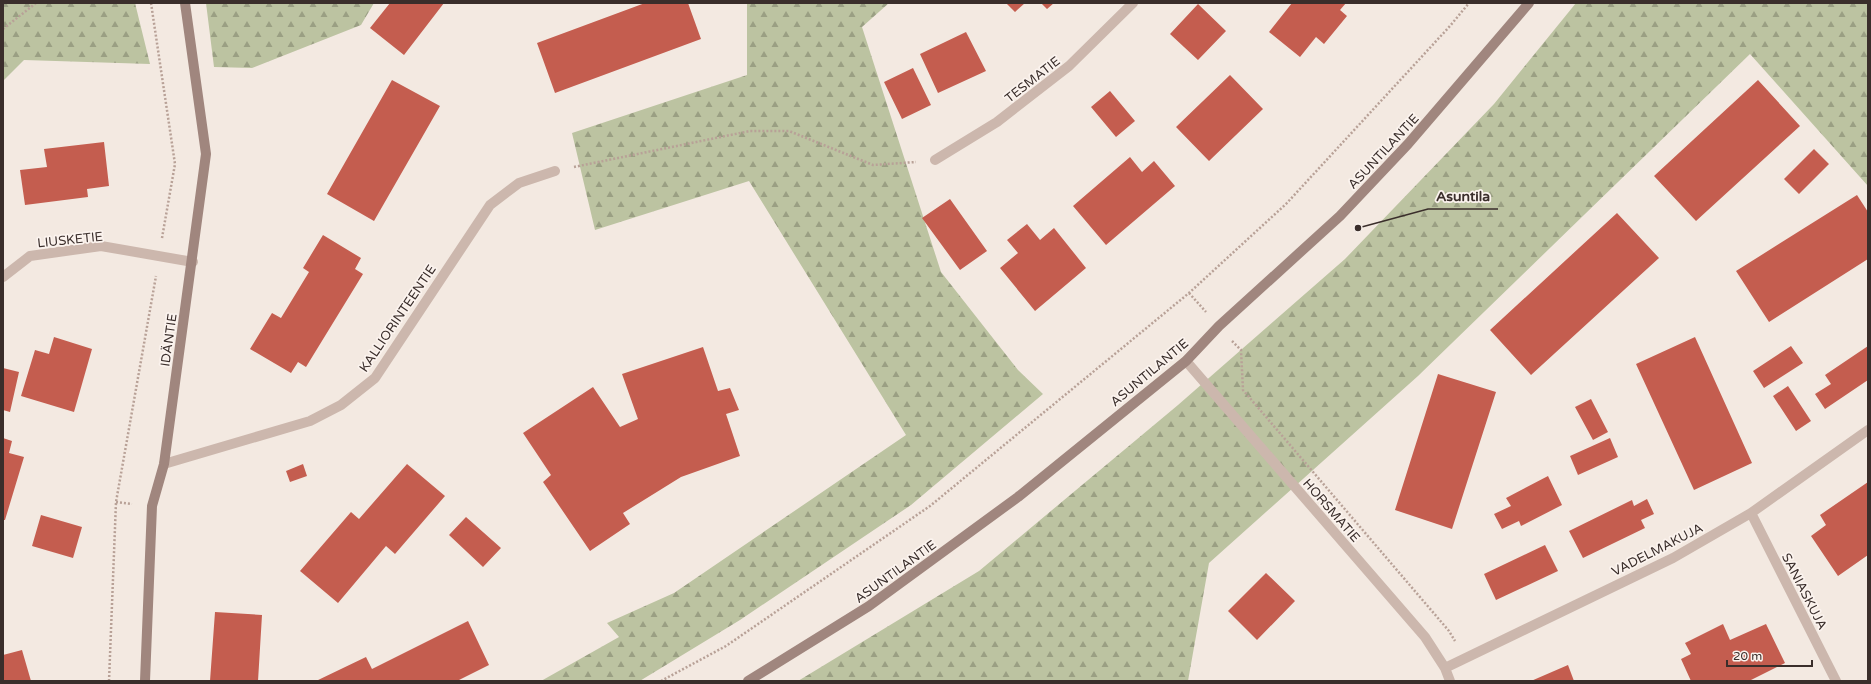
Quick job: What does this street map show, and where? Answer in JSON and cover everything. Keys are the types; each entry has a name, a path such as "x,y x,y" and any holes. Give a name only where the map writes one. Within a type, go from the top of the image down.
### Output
{"street":[{"name":"IDÄNTIE","path":"145,681 152,506 164,464 193,262 206,154 186,3"},
{"name":"TESMATIE","path":"935,160 997,122 1063,70 1133,3"},
{"name":"ASUNTILANTIE","path":"748,681 869,606 1018,498 1186,361 1219,326 1345,210 1408,144 1529,3"},
{"name":"KALLIORINTEENTIE","path":"164,464 310,421 341,405 375,378 490,205 519,183 555,171"},
{"name":"LIUSKETIE","path":"3,277 30,256 102,246 193,262"},
{"name":"HORSMATIE","path":"1186,361 1425,637 1445,668 1450,681"},
{"name":"VADELMAKUJA","path":"1445,668 1673,558 1751,513 1868,430"},
{"name":"SANIASKUJA","path":"1751,513 1836,681"}],"path":[{"path":"3,30 36,3"},
{"path":"109,681 116,502 175,164 151,3"},
{"path":"661,681 726,646 930,506 1189,293 1286,204 1450,26 1469,3"},
{"path":"555,171 750,131 788,131 873,165 935,160"},
{"path":"1189,293 1241,350 1243,390 1449,631 1464,658"}],"green space":[{"path":"3,3 135,3 150,64 24,60 3,81"},
{"path":"206,3 374,3 361,25 252,68 214,67"},
{"path":"747,3 889,3 862,27 941,272 1018,370 1043,394 911,505 740,620 640,681 541,681 619,637 607,623 674,593 906,435 749,181 595,230 572,133 747,75"},
{"path":"1576,3 1868,3 1868,186 1750,54 1418,376 1209,563 1188,681 798,681 979,571 1178,405 1345,259 1494,104"}],"building":[{"path":"390,3 444,3 404,55 370,28"},
{"path":"645,3 688,3 701,39 555,93 537,43"},
{"path":"1006,3 1025,3 1015,12"},
{"path":"1041,3 1054,3 1047,9"},
{"path":"1292,3 1346,3 1340,10 1347,16 1324,44 1316,37 1300,57 1269,32"},
{"path":"1198,4 1226,31 1198,60 1170,34"},
{"path":"966,32 986,71 938,93 920,54"},
{"path":"913,68 931,105 902,119 884,82"},
{"path":"1230,75 1263,109 1209,161 1176,127"},
{"path":"392,80 440,106 374,221 327,194"},
{"path":"1758,80 1800,126 1696,221 1654,176"},
{"path":"1110,91 1135,121 1116,137 1091,107"},
{"path":"104,142 109,186 87,189 88,197 25,205 20,170 47,167 44,149"},
{"path":"1814,149 1829,164 1799,194 1784,179"},
{"path":"1130,157 1142,172 1154,161 1175,186 1106,245 1073,206"},
{"path":"1857,195 1868,212 1868,259 1769,322 1736,271"},
{"path":"950,199 987,251 960,270 922,218"},
{"path":"1617,213 1659,258 1531,375 1490,330"},
{"path":"1027,224 1040,240 1054,228 1086,268 1035,311 1000,268 1018,253 1007,240"},
{"path":"323,235 361,258 355,269 363,274 306,367 298,362 291,373 250,349 272,313 281,318 309,272 303,268"},
{"path":"54,337 92,349 74,412 21,396 35,350 49,354"},
{"path":"1695,337 1752,463 1694,490 1636,364"},
{"path":"1791,346 1803,363 1764,388 1753,371"},
{"path":"1868,346 1868,380 1825,409 1815,394 1831,384 1825,375"},
{"path":"703,347 718,391 730,388 739,410 726,414 740,456 681,477 623,513 630,524 590,551 543,482 551,475 523,433 593,387 620,427 638,419 622,374"},
{"path":"3,368 19,372 10,412 3,410"},
{"path":"1438,374 1496,392 1452,529 1395,510"},
{"path":"1788,386 1811,421 1796,431 1773,396"},
{"path":"1591,399 1608,432 1593,440 1575,407"},
{"path":"3,438 12,441 9,453 24,457 5,520 3,520"},
{"path":"1610,438 1618,457 1578,475 1570,456"},
{"path":"303,464 307,476 290,482 286,471"},
{"path":"407,464 445,496 395,554 386,546 338,603 300,571 351,512 359,519"},
{"path":"1548,476 1562,505 1521,526 1519,521 1502,529 1494,514 1511,506 1506,498"},
{"path":"1868,482 1868,555 1838,576 1811,536 1826,525 1820,515"},
{"path":"1647,499 1654,514 1641,520 1645,528 1583,558 1569,531 1632,500 1634,506"},
{"path":"41,515 82,527 73,558 32,546"},
{"path":"466,517 501,548 483,567 449,535"},
{"path":"1545,545 1558,571 1496,600 1484,574"},
{"path":"1266,573 1295,601 1257,640 1228,611"},
{"path":"215,612 262,615 258,681 210,681"},
{"path":"468,621 489,665 457,681 316,681 366,657 372,669"},
{"path":"1723,624 1730,640 1766,624 1785,663 1749,681 1691,681 1681,659 1691,654 1685,643"},
{"path":"22,650 31,681 3,681 3,655"},
{"path":"1568,665 1574,681 1531,681"}],"place":[{"name":"Asuntila","path":"1358,228"}]}
